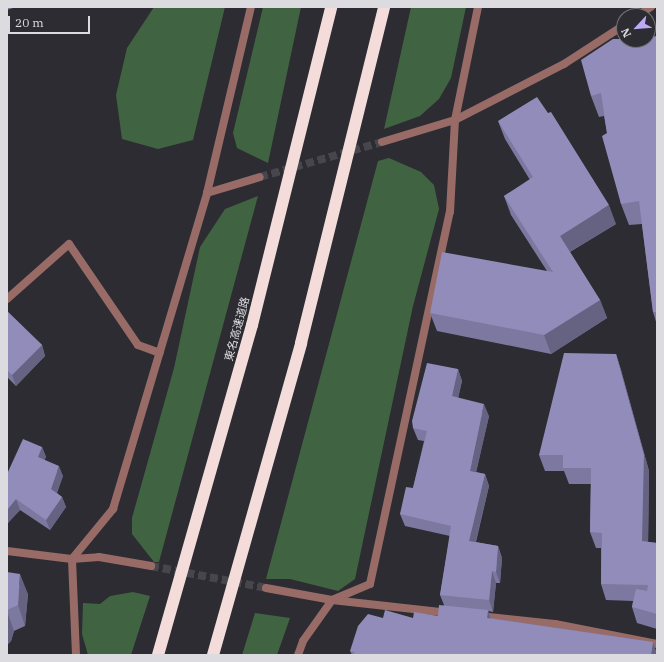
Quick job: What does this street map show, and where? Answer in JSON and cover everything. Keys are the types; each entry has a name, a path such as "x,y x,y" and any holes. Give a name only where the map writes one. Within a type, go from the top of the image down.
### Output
{"highway":[{"name":"東名高速道路","path":"158,655 252,325 331,7"},
{"path":"213,655 301,343 384,7"}],"street":[{"path":"76,655 72,558 113,508 208,193 251,7"},
{"path":"298,655 303,641 332,600 370,584 450,212 455,120 478,7"},
{"path":"382,142 455,120 564,64 616,30"},
{"path":"208,193 260,178"},
{"path":"7,299 69,244 138,345 160,353"},
{"path":"7,551 72,558 99,557 151,566"},
{"path":"266,588 332,600 555,624 657,644"}],"green space":[{"path":"154,7 225,7 193,140 158,149 122,139 116,95 127,48"},
{"path":"263,7 301,7 268,163 237,148 233,133"},
{"path":"411,7 466,7 451,78 439,99 420,116 384,129"},
{"path":"389,158 421,172 434,185 439,209 413,306 355,579 338,591 290,579 266,579 378,161"},
{"path":"258,196 159,562 154,562 132,534 132,518 174,368 200,247 225,209"},
{"path":"133,592 150,596 131,655 88,655 82,634 83,603 100,604 110,596"},
{"path":"255,613 290,618 277,655 242,655"}],"building":[{"path":"656,36 657,312 653,312 639,201 621,204 602,136 607,133 601,93 591,96 581,60 613,39 616,39 616,48 656,48"},
{"path":"537,97 548,113 551,112 609,205 560,236 600,300 544,335 430,313 442,252 553,272 504,196 533,177 498,121"},
{"path":"7,311 42,345 12,375 7,370"},
{"path":"564,353 616,354 644,455 642,541 657,543 657,614 632,607 636,589 647,591 648,585 601,584 602,533 590,532 591,468 563,468 563,455 539,455"},
{"path":"427,363 458,369 452,396 484,404 470,471 485,474 469,541 498,546 496,572 492,571 489,600 440,595 451,526 400,514 406,487 413,488 427,431 413,428 412,421"},
{"path":"23,439 42,447 38,457 59,466 51,489 62,497 46,520 16,499 7,510 7,474"},
{"path":"7,572 20,574 18,605 7,610"},
{"path":"439,605 488,610 487,618 653,642 651,655 352,655 355,652 350,651 358,626 368,614 383,618 385,610 413,618 414,612 438,616"}],"tunnel":[{"path":"260,177 382,142"},
{"path":"151,566 266,588"}]}
